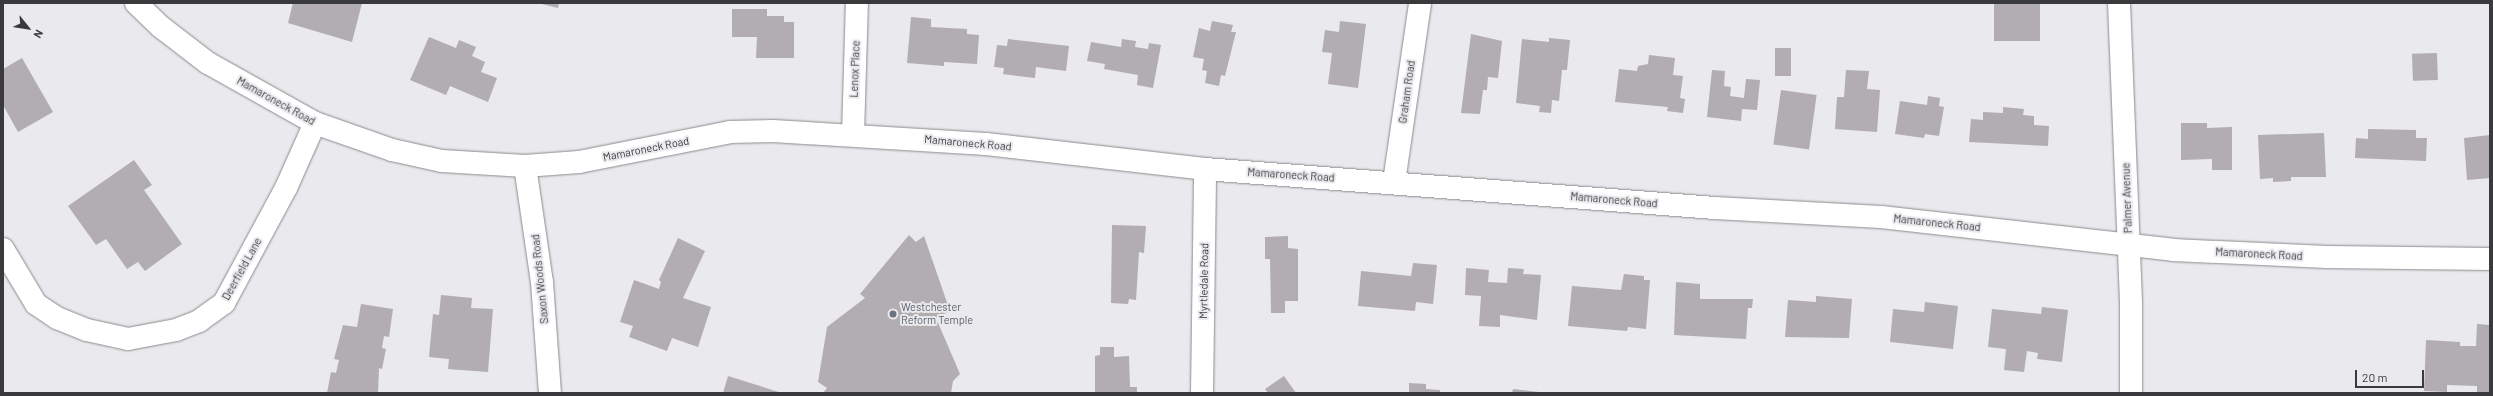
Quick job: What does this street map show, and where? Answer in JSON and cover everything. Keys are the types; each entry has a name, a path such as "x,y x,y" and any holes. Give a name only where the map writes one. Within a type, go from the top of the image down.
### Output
{"street":[{"name":"Mamaroneck Road","path":"136,3 161,27 208,63 315,123 392,150 442,161 525,166 579,162 730,132 773,130 986,144 1205,168 1715,208 1881,217 2173,250 2327,257 2490,259"},
{"name":"Lenox Place","path":"853,135 857,3"},
{"name":"Graham Road","path":"1394,182 1420,3"},
{"name":"Palmer Avenue","path":"2118,3 2129,245 2131,393"},
{"name":"Deerfield Lane","path":"3,249 36,304 57,318 87,330 128,339 176,330 199,321 224,302 286,188 315,123"},
{"name":"Saxon Woods Road","path":"525,166 542,282 550,393"},
{"name":"Myrtledale Road","path":"1202,393 1205,168"}],"building":[{"path":"293,3 362,3 352,42 288,23"},
{"path":"538,3 559,3 558,8"},
{"path":"1994,3 2040,3 2040,41 1994,41"},
{"path":"732,9 767,9 767,16 784,16 784,22 794,22 794,58 756,58 757,37 732,37"},
{"path":"911,17 931,19 931,27 967,29 967,34 979,35 977,64 944,62 944,66 907,63"},
{"path":"1212,21 1233,25 1231,32 1236,32 1225,76 1221,75 1219,86 1205,83 1207,71 1202,70 1204,59 1193,57 1199,28 1210,31"},
{"path":"1340,21 1366,24 1358,88 1328,84 1332,53 1322,52 1325,30 1339,32"},
{"path":"1471,34 1502,41 1498,78 1488,77 1487,90 1483,90 1480,114 1461,113"},
{"path":"429,37 456,48 459,40 476,47 472,56 485,62 481,72 497,78 488,102 450,86 446,95 410,80"},
{"path":"1549,38 1570,40 1567,70 1562,70 1559,101 1552,100 1551,113 1539,112 1540,106 1516,103 1522,39 1549,42"},
{"path":"1008,39 1069,46 1066,71 1036,67 1035,78 1003,74 1004,68 994,67 997,45 1007,46"},
{"path":"1122,39 1136,41 1135,47 1148,49 1149,43 1161,45 1153,88 1137,85 1138,75 1104,69 1105,64 1087,61 1091,42 1121,47"},
{"path":"1775,48 1791,48 1791,76 1775,76"},
{"path":"2437,53 2438,80 2413,81 2412,54"},
{"path":"1649,55 1675,58 1673,75 1683,76 1680,98 1685,99 1683,113 1667,111 1668,107 1615,102 1619,69 1637,71 1638,66 1648,64"},
{"path":"22,58 53,112 18,132 3,105 3,69"},
{"path":"1712,70 1725,71 1724,86 1731,87 1730,96 1744,98 1746,79 1760,80 1757,110 1742,109 1741,121 1707,117"},
{"path":"1846,70 1869,71 1867,89 1880,90 1877,132 1835,129 1837,97 1844,97"},
{"path":"1781,90 1817,95 1809,149 1773,144"},
{"path":"1928,96 1940,98 1939,106 1944,107 1939,136 1925,134 1924,138 1895,134 1900,101 1927,105"},
{"path":"2003,107 2024,109 2023,115 2034,116 2034,125 2049,126 2048,146 1969,142 1971,119 1983,120 1983,112 2003,113"},
{"path":"2181,123 2207,123 2207,128 2232,127 2232,170 2212,170 2212,159 2181,160"},
{"path":"2368,129 2416,130 2416,138 2427,138 2426,161 2355,158 2356,138 2368,139"},
{"path":"2324,133 2326,177 2291,177 2291,181 2273,182 2273,178 2260,179 2258,135"},
{"path":"2490,135 2490,178 2467,180 2464,138"},
{"path":"134,160 152,185 144,190 182,244 145,271 138,262 127,269 106,239 96,245 68,206"},
{"path":"1112,225 1146,226 1144,253 1139,252 1136,300 1129,299 1128,304 1111,303"},
{"name":"Westchester Reform Temple","path":"909,235 916,242 924,236 950,311 936,318 960,374 953,381 951,393 823,393 827,388 818,382 827,327 865,298 860,294"},
{"path":"1288,236 1288,248 1298,249 1298,301 1285,301 1285,313 1271,313 1270,259 1265,259 1265,237"},
{"path":"678,238 705,251 683,298 711,307 698,347 672,338 667,351 629,337 633,326 620,322 634,280 659,289 661,282 659,280"},
{"path":"1413,263 1437,265 1433,304 1416,302 1415,311 1358,306 1361,271 1411,276"},
{"path":"1466,268 1489,270 1488,282 1507,283 1508,268 1524,269 1523,274 1541,275 1537,320 1500,315 1500,327 1479,326 1481,296 1465,295"},
{"path":"1624,274 1644,276 1644,280 1650,280 1646,329 1628,327 1627,331 1568,326 1572,286 1621,290"},
{"path":"1676,282 1700,284 1700,299 1753,299 1752,308 1748,308 1746,339 1674,335"},
{"path":"441,295 472,298 471,308 493,309 488,372 448,369 449,359 429,357 433,314 439,315"},
{"path":"1816,296 1852,299 1849,338 1785,337 1788,300 1816,302"},
{"path":"1925,302 1958,306 1953,349 1890,342 1893,309 1924,312"},
{"path":"361,304 393,309 389,337 384,336 382,348 386,349 382,369 379,368 378,393 327,393 331,372 336,373 339,360 334,359 343,325 357,327"},
{"path":"2042,307 2068,310 2062,362 2037,359 2038,353 2027,351 2024,372 2004,370 2006,349 1988,347 1992,309 2041,314"},
{"path":"2477,324 2490,325 2490,393 2477,393 2477,386 2447,385 2447,392 2424,391 2426,340 2460,342 2460,346 2476,346"},
{"path":"1100,347 1114,347 1114,357 1129,356 1130,387 1137,387 1137,393 1095,393 1095,356 1100,355"},
{"path":"728,376 782,393 723,393"},
{"path":"1284,376 1296,393 1268,393 1265,389"},
{"path":"1409,383 1426,384 1426,389 1440,390 1440,393 1409,393"},
{"path":"1513,389 1539,392 1539,393 1512,393"}],"place":[{"name":"Westchester Reform Temple","path":"893,314"}]}
